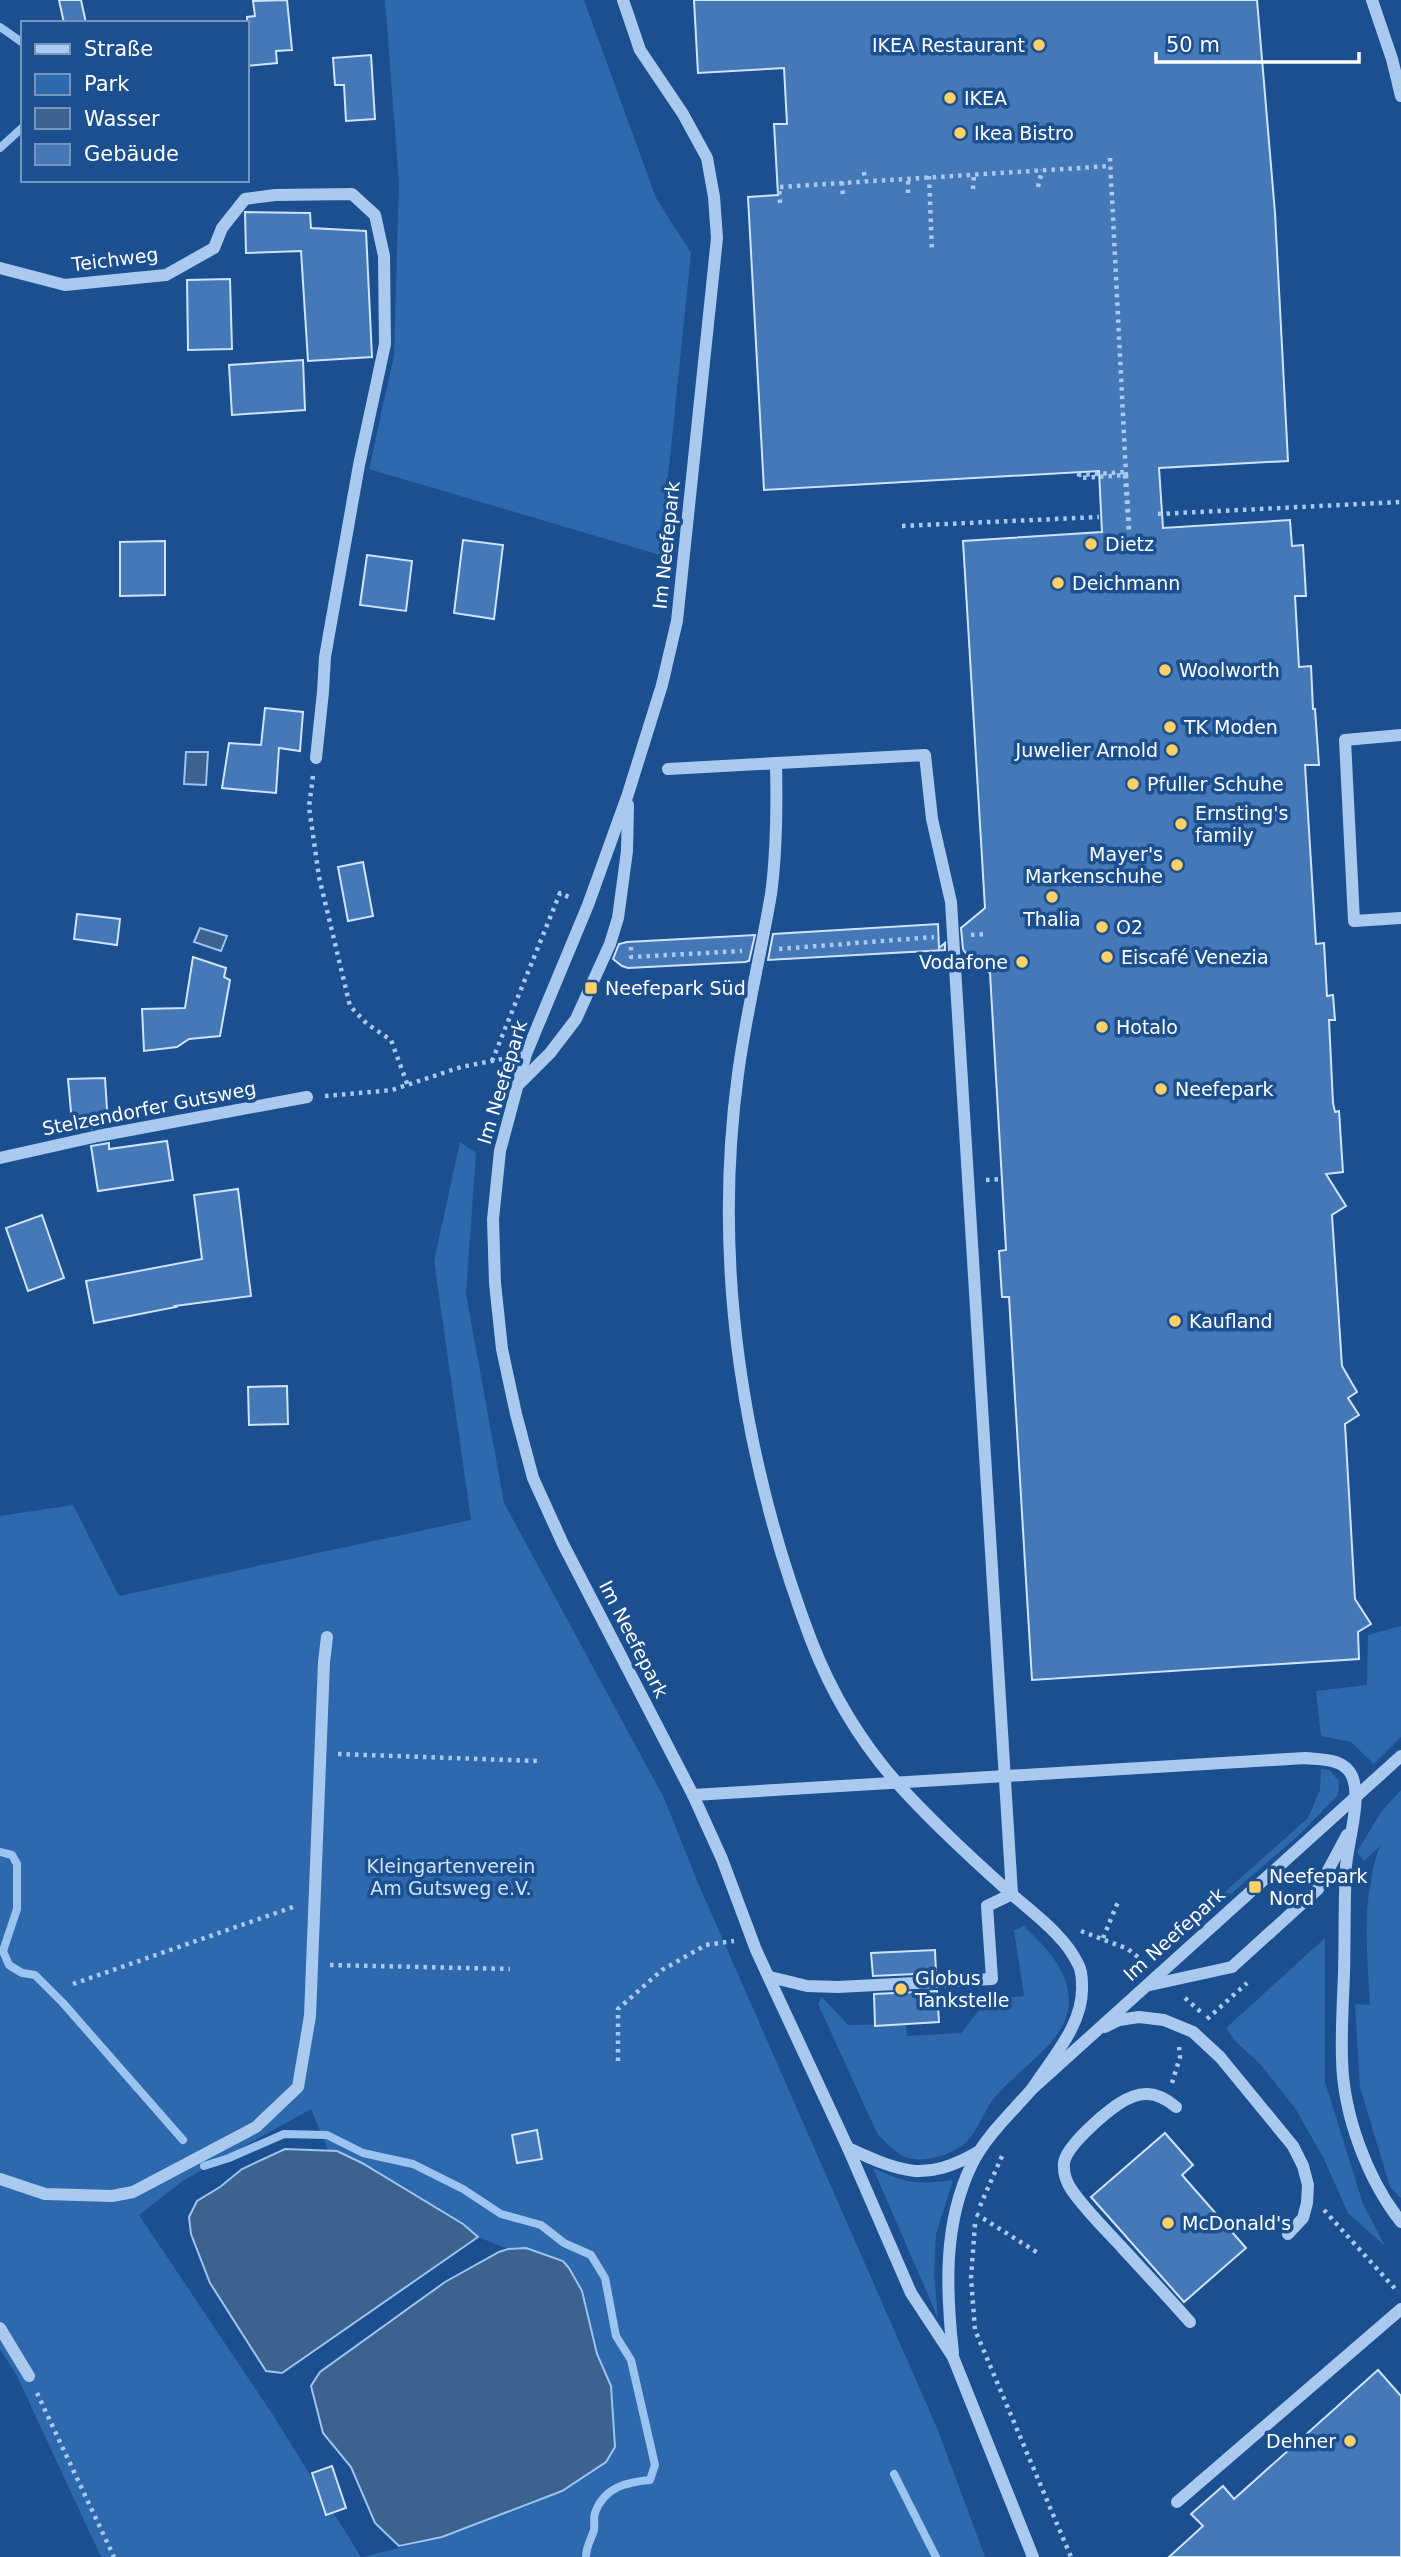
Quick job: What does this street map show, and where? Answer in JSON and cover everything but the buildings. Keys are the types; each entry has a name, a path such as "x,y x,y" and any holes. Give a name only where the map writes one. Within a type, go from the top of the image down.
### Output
{"street":[{"name":"Im Neefepark","path":"623,0 640,50 683,114 707,158 714,197 717,238 677,621 662,685 628,794 587,905 526,1054 500,1151 493,1219 495,1283 502,1349 533,1478 563,1544 693,1796 722,1859 752,1938 911,2293 953,2357 1033,2557"},
{"path":"1372,0 1401,96"},
{"name":"Teichweg","path":"0,268 65,285 166,275 214,248 222,228 245,199 275,195 352,194 375,215 384,256 385,344 359,465 325,657 316,758"},
{"path":"1401,735 1345,740 1354,921 1401,918"},
{"path":"668,769 925,755 932,819 951,902 1012,1894"},
{"path":"776,763 778,828 771,893 738,1073 732,1137 730,1244 735,1334 757,1463 772,1528 793,1591 817,1655 849,1719 896,1782 957,1845 1056,1934 1079,1965 1082,1986 1080,2007 1070,2031 1032,2089"},
{"path":"517,1086 550,1054 576,1018 610,944 618,918 627,851 628,794"},
{"name":"Stelzendorfer Gutsweg","path":"0,1158 98,1136 307,1097"},
{"path":"0,2179 45,2194 112,2196 133,2192 256,2127 298,2087 310,2016 327,1637"},
{"name":"Im Neefepark","path":"953,2357 946,2275 951,2237 968,2177 981,2150 1032,2089 1146,1986 1162,1978 1401,1756"},
{"path":"693,1796 1305,1758 1331,1760 1346,1767 1352,1777 1356,1795 1346,1866 1342,2062 1350,2111 1364,2161 1383,2199 1401,2222"},
{"path":"1162,1978 1232,1967 1318,1889 1350,1829"},
{"path":"770,1977 807,1986 838,1987 992,1979 987,1906 1012,1894"},
{"path":"1095,2031 1119,2020 1139,2017 1164,2020 1193,2032 1220,2057 1293,2146 1303,2166 1308,2185 1307,2203 1303,2218 1288,2234"},
{"path":"1175,2107 1156,2095 1143,2093 1131,2096 1114,2107 1069,2149 1064,2173 1070,2187 1088,2211 1190,2322"},
{"name":"Im Neefepark","path":"848,2148 877,2161 926,2172 943,2169 981,2150"},
{"path":"1177,2502 1401,2309"},
{"path":"0,2328 29,2376"}],"path":[{"path":"1110,158 1125,474"},
{"path":"780,203 779,187 1111,166"},
{"path":"1038,187 1042,170"},
{"path":"864,172 865,181"},
{"path":"973,189 974,174"},
{"path":"929,176 932,252"},
{"path":"908,178 908,193"},
{"path":"842,182 843,196"},
{"path":"1123,436 1129,530"},
{"path":"1125,474 1080,478 1079,475 1125,474"},
{"path":"1157,514 1401,502"},
{"path":"902,526 1099,517"},
{"path":"316,758 309,807 319,877 350,1006 366,1024 391,1040 408,1086"},
{"path":"492,1061 560,893 587,905"},
{"path":"631,945 631,957 987,934"},
{"path":"307,1097 378,1092 408,1086 461,1067 526,1054"},
{"path":"320,1754 537,1761"},
{"path":"73,1984 314,1900"},
{"path":"1103,1938 1118,1902"},
{"path":"1056,1934 1074,1929 1128,1949 1208,2019"},
{"path":"618,2061 618,2009 663,1970 706,1945 752,1938"},
{"path":"312,1965 510,1969"},
{"path":"1193,2032 1255,1976"},
{"path":"1174,2077 1180,2057"},
{"path":"1004,2151 976,2214 971,2278 975,2330 1072,2557"},
{"path":"1307,2203 1322,2207 1401,2295"},
{"path":"976,2214 1038,2253"},
{"path":"29,2376 114,2557"}],"green space":[{"path":"385,0 584,0 656,198 691,253 660,555 369,469 394,356 399,183"},
{"name":"Kleingartenverein Am Gutsweg e.V.","path":"460,1142 476,1153 466,1294 504,1503 664,1798 698,1883 937,2428 985,2557 363,2557 442,2537 562,2491 606,2462 611,2386 597,2354 585,2300 526,2248 508,2249 478,2237 328,2150 311,2109 184,2180 139,2215 273,2415 361,2557 101,2557 17,2376 0,2349 0,1516 73,1505 119,1596 471,1520 434,1261"},
{"path":"1401,1626 1401,1737 1374,1764 1351,1742 1321,1736 1316,1691 1367,1685 1368,1635"},
{"path":"1321,1769 1329,1770 1339,1781 1338,1795 1299,1835 1211,1911 1208,1907 1308,1818 1320,1790"},
{"path":"1401,1790 1401,2198 1390,2187 1360,2087 1355,2004 1370,2005 1368,1905 1380,1846 1364,1861 1357,1852 1381,1812"},
{"path":"1024,1926 1054,1960 1065,1979 1069,2002 1061,2029 1040,2054 995,2097 974,2132 960,2147 929,2159 913,2159 901,2155 877,2133 818,2004 822,1997 848,2025 906,2024 907,2036 961,2033 988,1999 1024,1996 1014,1930"},
{"path":"1325,1938 1325,2082 1363,2204 1385,2246 1348,2213 1324,2159 1295,2108 1260,2064 1236,2042 1226,2028"},
{"path":"873,2168 912,2182 953,2180 936,2234 934,2274 938,2318"}],"water":[{"path":"186,752 208,752 206,785 184,784"},
{"path":"200,928 227,936 221,951 194,942"},
{"path":"285,2149 337,2151 362,2163 463,2224 478,2237 282,2373 266,2371 210,2283 191,2234 189,2217 197,2201 242,2169"},
{"path":"526,2248 563,2261 582,2291 597,2354 611,2386 615,2447 606,2462 562,2491 442,2537 399,2546 375,2523 351,2467 323,2433 311,2386 320,2372 445,2282 499,2252"}],"waterway":[{"path":"0,27 21,42"},
{"path":"0,148 21,129"},
{"path":"0,1852 12,1855 17,1864 17,1909 3,1951 9,1965 22,1973 35,1975 63,2003 183,2140"},
{"path":"204,2166 284,2134 327,2135 363,2153 413,2164 463,2189 501,2214 541,2225 564,2243 591,2255 605,2278 616,2336 631,2360 655,2465 650,2480 625,2484 604,2497 595,2513 594,2530 586,2557"},
{"path":"894,2474 936,2557"}],"place":[{"name":"IKEA Restaurant","path":"1039,45"},
{"name":"IKEA","path":"950,98"},
{"name":"Ikea Bistro","path":"960,133"},
{"name":"Dietz","path":"1091,544"},
{"name":"Deichmann","path":"1058,583"},
{"name":"Woolworth","path":"1165,670"},
{"name":"TK Moden","path":"1170,727"},
{"name":"Juwelier Arnold","path":"1172,750"},
{"name":"Pfuller Schuhe","path":"1133,784"},
{"name":"Ernsting's family","path":"1181,824"},
{"name":"Mayer's Markenschuhe","path":"1177,865"},
{"name":"Thalia","path":"1052,897"},
{"name":"O2","path":"1102,927"},
{"name":"Eiscafé Venezia","path":"1107,957"},
{"name":"Vodafone","path":"1022,962"},
{"name":"Neefepark Süd","path":"591,988"},
{"name":"Hotalo","path":"1102,1027"},
{"name":"Neefepark","path":"1161,1089"},
{"name":"Kaufland","path":"1175,1321"},
{"name":"Neefepark Nord","path":"1255,1887"},
{"name":"Globus Tankstelle","path":"901,1989"},
{"name":"McDonald's","path":"1168,2223"},
{"name":"Dehner","path":"1350,2441"}]}
